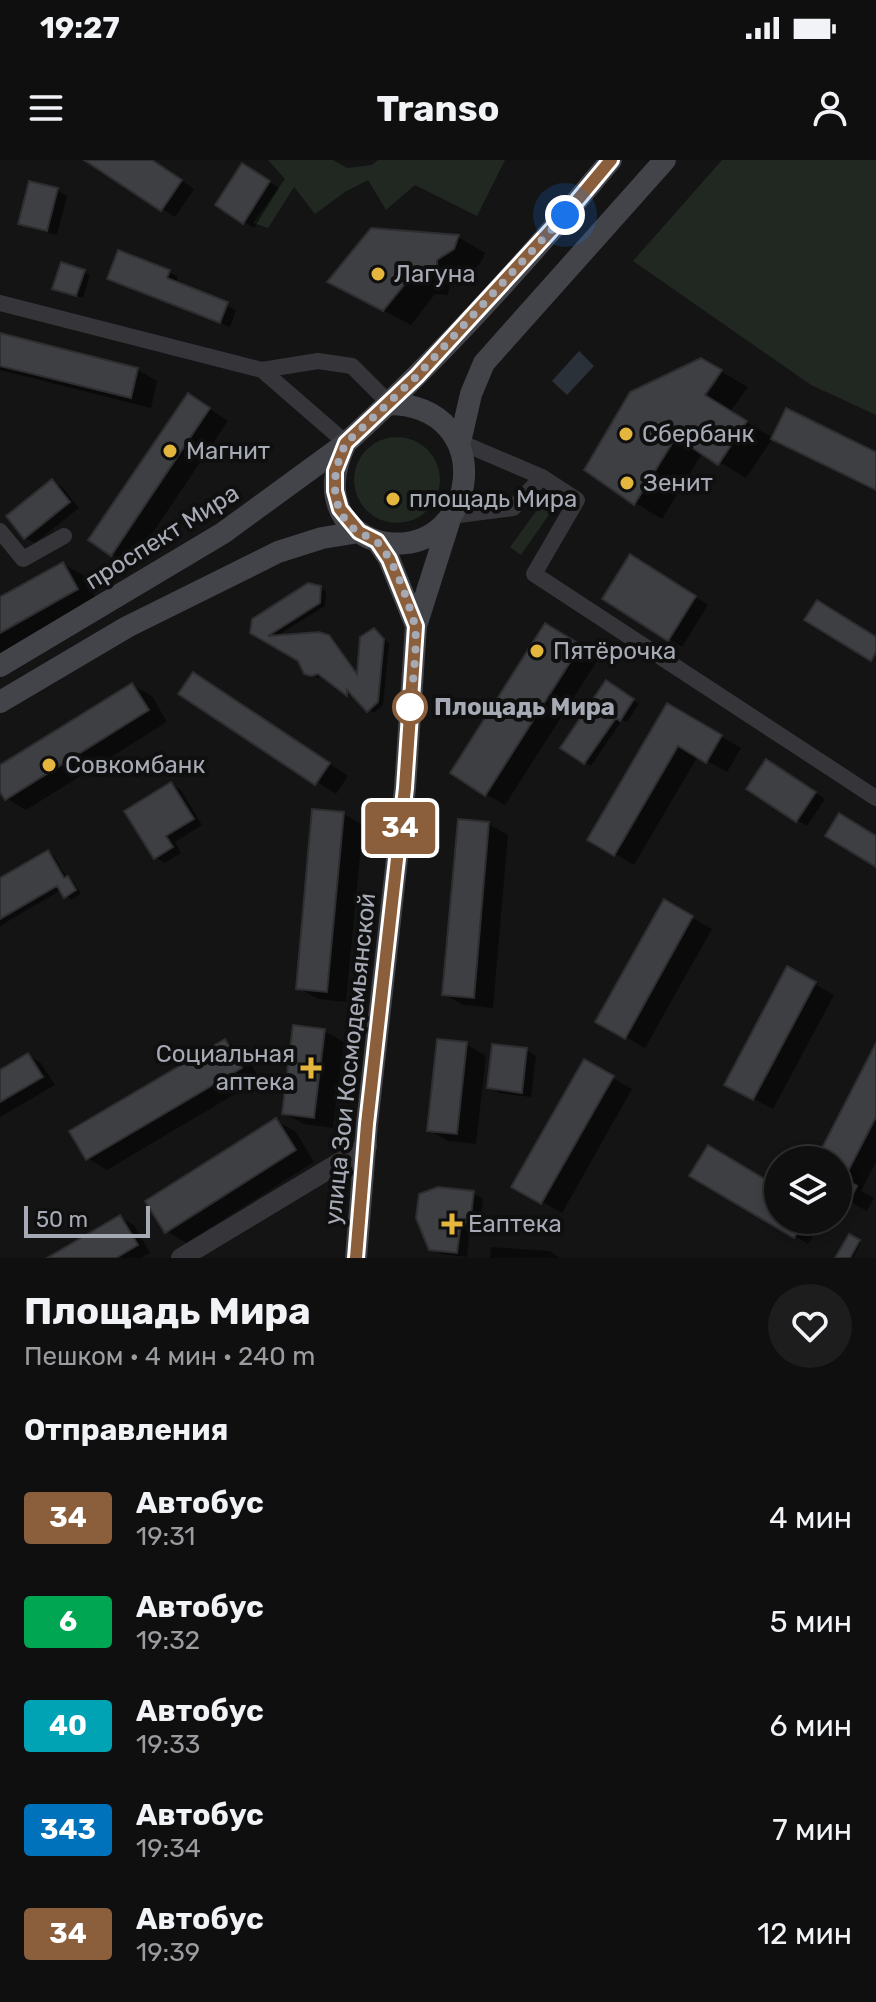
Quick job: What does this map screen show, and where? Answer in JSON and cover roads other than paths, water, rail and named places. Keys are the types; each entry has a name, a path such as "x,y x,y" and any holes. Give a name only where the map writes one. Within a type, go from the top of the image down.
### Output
{"main road":[{"path":"368,537 345,518 335,491 335,471 346,443 390,404 565,215 611,160"},
{"path":"0,702 127,627 278,552 322,538 368,537 397,544 434,531 451,516 464,480 460,442 471,394 484,363 665,160"},
{"path":"390,404 403,404 428,412 460,442"},
{"name":"проспект Мира","path":"0,666 223,533 346,443"},
{"name":"улица Зои Космодемьянской","path":"356,1258 405,788 416,626 451,516"},
{"name":"улица Зои Космодемьянской","path":"368,537 394,570 416,626"}],"street":[{"path":"0,303 262,370 318,361 352,366 390,404"},
{"path":"262,370 346,443"},
{"path":"460,442 542,477 577,500 534,574 876,798"},
{"path":"451,516 513,508 542,477"},
{"path":"0,531 23,559 64,536"},
{"path":"181,1258 367,1146"}],"place":[{"name":"Лагуна","path":"378,274"},
{"name":"Сбербанк","path":"626,434"},
{"name":"Магнит","path":"170,451"},
{"name":"Зенит","path":"627,483"},
{"name":"площадь Мира","path":"393,499"},
{"name":"Пятёрочка","path":"537,651"},
{"name":"Площадь Мира","path":"410,707"},
{"name":"Совкомбанк","path":"49,765"},
{"name":"Социальная аптека","path":"311,1068"},
{"name":"Еаптека","path":"452,1224"}]}
